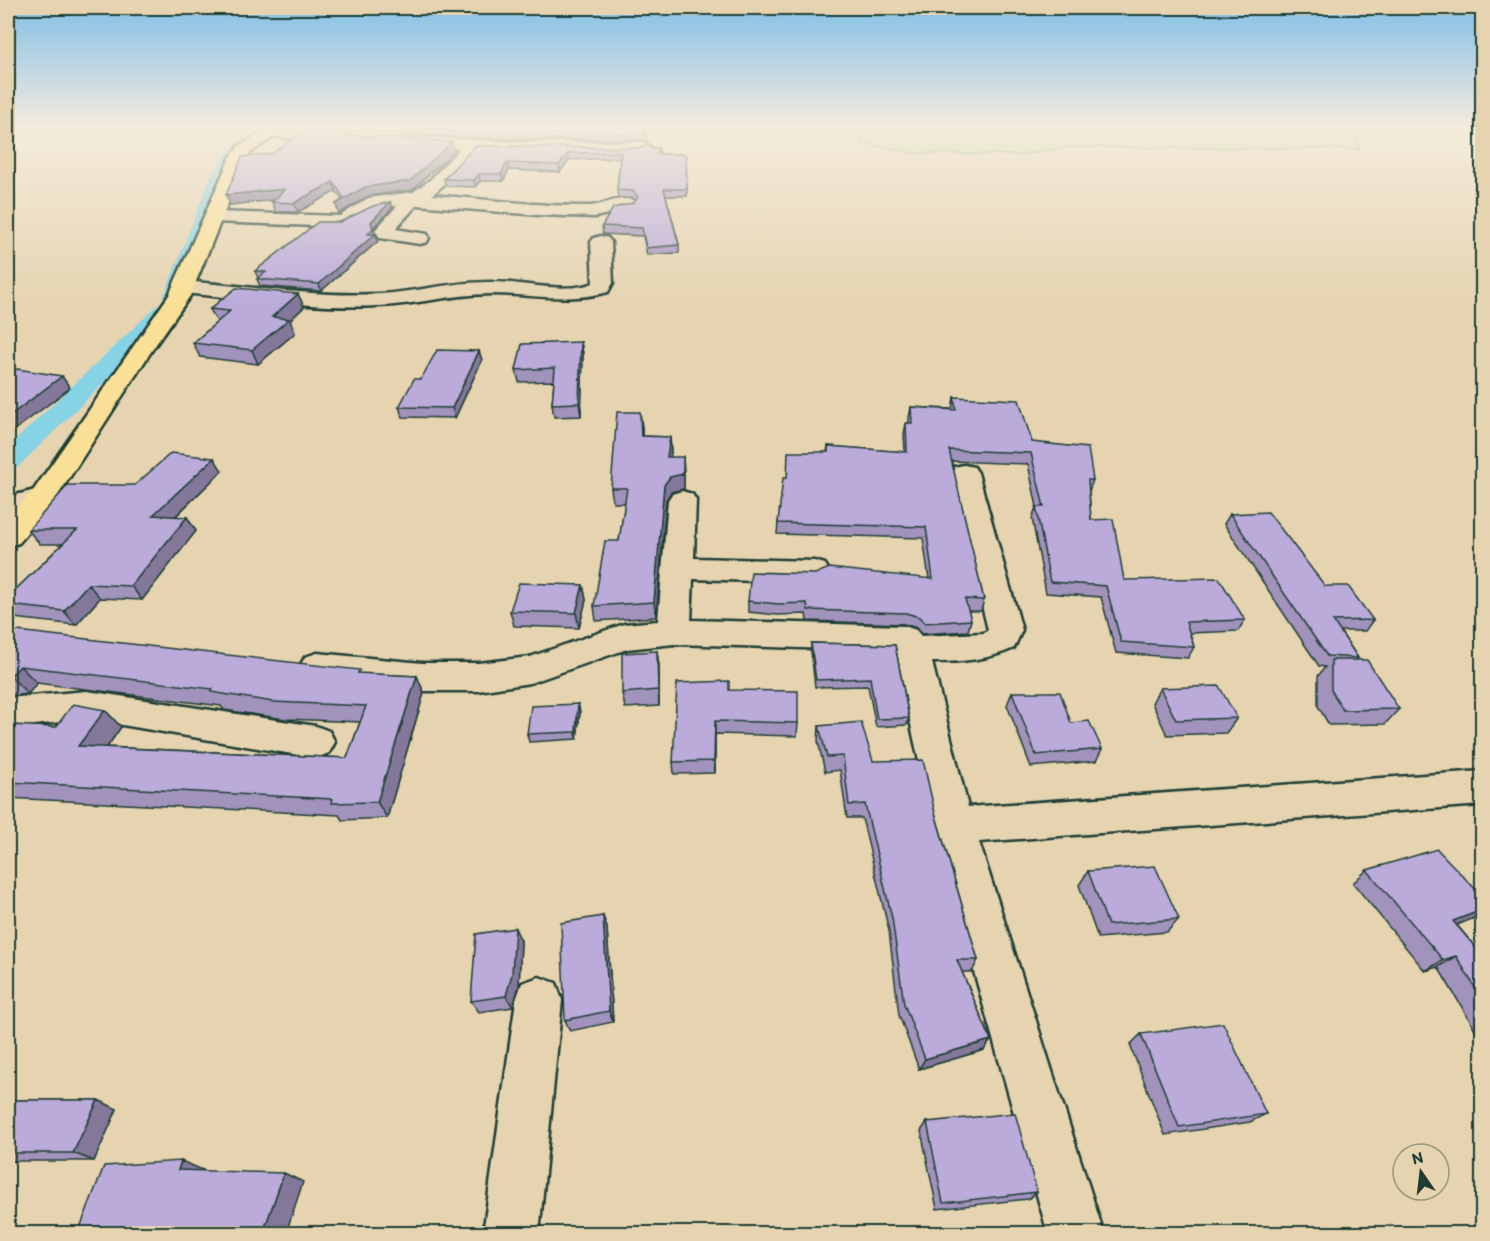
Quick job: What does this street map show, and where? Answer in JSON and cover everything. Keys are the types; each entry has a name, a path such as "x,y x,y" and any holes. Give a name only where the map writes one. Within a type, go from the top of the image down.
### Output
{"main road":[{"path":"8,536 43,497 143,346 172,307 183,287 226,186"}],"street":[{"path":"420,238 387,234 384,230 413,199 431,186"},
{"path":"214,216 342,222 351,219 375,201 413,199 539,210 595,212 606,207 627,204"},
{"path":"183,287 346,300 380,300 461,289 494,288 584,292 601,288 603,283 601,242"},
{"path":"912,649 994,645 1002,639 1005,630 964,473"},
{"path":"12,505 43,497"},
{"path":"674,632 682,500"},
{"path":"678,568 814,572"},
{"path":"280,662 422,677 478,677 530,670 624,637 674,632 904,639 912,649 953,826 1076,1233"},
{"path":"8,713 87,705 316,742"},
{"path":"953,826 1482,788"},
{"path":"511,1233 539,999"}],"building":[{"path":"230,186 326,186 294,203 272,202 285,189 226,195"},
{"path":"336,186 373,186 365,187 336,204 344,198"},
{"path":"617,186 687,186 687,189 664,189 679,245 646,248 642,228 602,226 613,208 633,203 638,197 633,191 617,190"},
{"path":"390,202 371,222 373,228 368,234 375,234 319,284 257,279 266,272 255,271 318,222 340,222 373,206"},
{"path":"236,288 298,294 272,317 289,319 252,350 193,343 230,311 210,309"},
{"path":"581,342 579,403 552,404 555,368 516,370 522,344"},
{"path":"437,350 479,351 452,408 399,407 414,379 421,379"},
{"path":"17,369 62,376 8,417 8,375"},
{"path":"954,397 1019,400 1032,442 1088,448 1093,480 1088,480 1091,520 1113,519 1124,580 1219,578 1245,620 1186,622 1194,647 1121,642 1106,586 1050,582 1036,507 1044,507 1031,453 949,450 984,600 965,599 971,620 925,623 919,617 906,613 808,610 807,603 779,604 748,601 751,572 815,574 829,568 933,579 926,527 778,523 783,478 787,478 788,452 828,452 828,446 907,452 906,423 912,423 911,407 956,410"},
{"path":"617,412 640,412 641,436 670,437 667,457 683,457 683,474 670,477 664,485 654,602 594,606 605,541 619,541 627,488 611,488"},
{"path":"171,453 214,458 153,515 187,517 131,586 88,584 64,611 8,605 8,597 77,530 28,530 68,485 135,485"},
{"path":"1268,512 1325,586 1348,586 1373,620 1333,621 1358,658 1327,656 1230,514"},
{"path":"519,583 583,585 576,613 510,611"},
{"path":"8,630 360,670 358,673 417,676 377,802 331,803 332,799 8,782 8,725 56,727 73,704 105,710 78,746 347,758 366,706 273,702 211,692 213,689 20,666 8,677"},
{"path":"811,643 895,645 909,718 877,719 870,678 816,680"},
{"path":"657,651 658,690 622,693 622,653"},
{"path":"1331,660 1367,660 1399,709 1343,710 1331,690"},
{"path":"729,681 729,690 798,691 798,723 715,721 714,761 673,762 677,683"},
{"path":"1219,686 1237,718 1176,720 1160,688"},
{"path":"1012,692 1060,692 1071,723 1089,721 1102,749 1036,755"},
{"path":"578,704 576,732 527,734 531,706"},
{"path":"861,722 873,761 923,760 935,813 978,960 957,960 991,1040 925,1059 904,1004 892,918 865,804 849,805 843,756 827,757 819,726"},
{"path":"1437,849 1482,896 1482,910 1453,921 1482,955 1482,999 1456,956 1443,960 1367,870"},
{"path":"1155,866 1179,919 1108,925 1088,871"},
{"path":"603,916 609,1011 565,1020 561,923"},
{"path":"515,928 512,974 506,996 471,1001 476,934"},
{"path":"1223,1023 1266,1114 1179,1127 1141,1034"},
{"path":"8,1100 98,1100 73,1153 8,1153"},
{"path":"1015,1113 1037,1192 943,1203 927,1122"},
{"path":"181,1161 178,1170 284,1173 263,1233 78,1233 104,1166"}],"waterway":[{"path":"8,461 172,303 215,186"}]}
